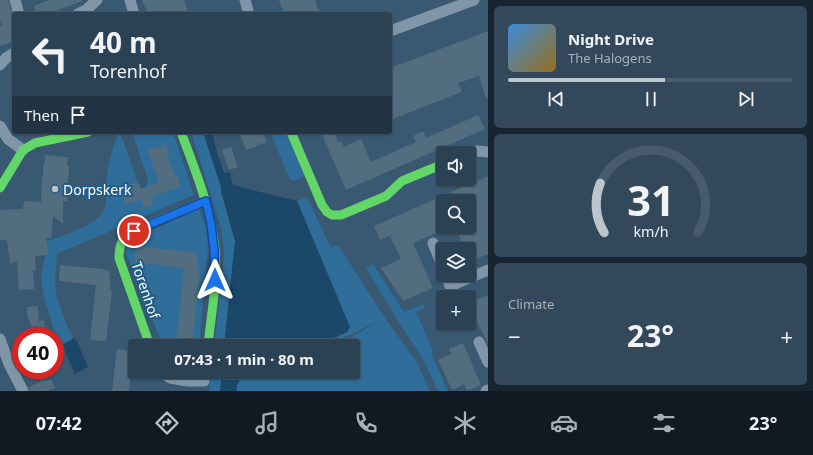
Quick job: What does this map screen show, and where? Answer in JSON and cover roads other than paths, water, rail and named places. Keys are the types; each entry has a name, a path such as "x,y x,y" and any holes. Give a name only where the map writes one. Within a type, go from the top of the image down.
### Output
{"street":[{"path":"15,0 18,12"},
{"path":"82,12 97,0"},
{"path":"130,0 133,12"},
{"path":"245,0 248,12"},
{"path":"392,30 474,0"},
{"path":"0,65 6,58 12,54"},
{"path":"0,126 8,139 23,150"},
{"path":"0,188 23,150 35,143 78,134"},
{"path":"182,134 206,201 211,224 214,249 215,280 209,339"},
{"path":"292,134 322,205 327,212 332,215 341,215 386,196 402,181 436,167"},
{"path":"476,151 488,152"},
{"name":"Torenhof","path":"148,339 119,258 121,243 126,236 134,231 206,201"},
{"path":"433,243 436,250"},
{"path":"476,275 488,270"},
{"path":"449,282 450,286 460,282"},
{"path":"0,339 9,364 23,391"},
{"path":"479,342 488,362"},
{"path":"176,379 204,381 204,379"}],"place":[{"name":"Dorpskerk","path":"55,189"}]}
